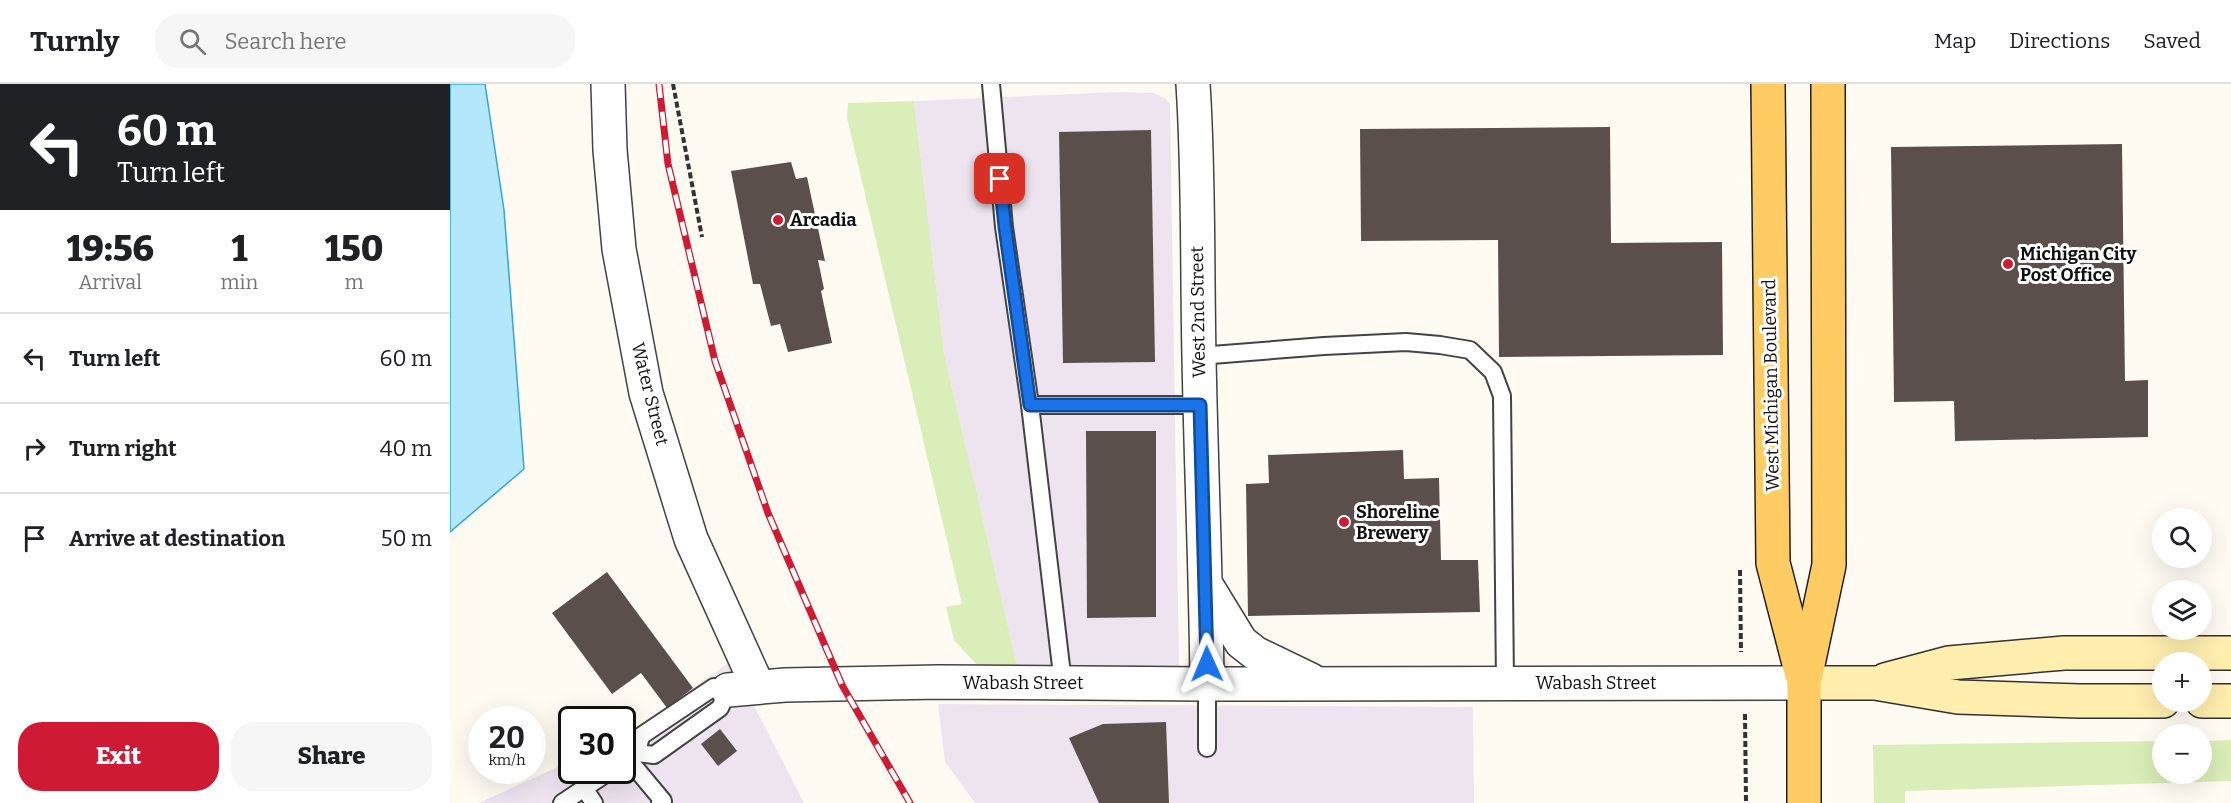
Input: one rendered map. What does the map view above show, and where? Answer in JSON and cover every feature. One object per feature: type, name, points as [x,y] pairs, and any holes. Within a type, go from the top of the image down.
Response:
[{"type":"main road","name":"West Michigan Boulevard","points":[[1768,84],[1773,563],[1804,683]]},
{"type":"main road","name":"West Michigan Boulevard","points":[[1804,803],[1804,683],[1829,565],[1828,84]]},
{"type":"street","name":"Water Street","points":[[608,84],[610,150],[619,249],[646,393],[691,539],[743,688]]},
{"type":"street","name":"West 2nd Street","points":[[1193,84],[1196,135],[1207,684]]},
{"type":"street","name":"Wabash Street","points":[[1206,584],[1241,642],[1255,652],[1318,683]]},
{"type":"street","name":"Wabash Street","points":[[1875,683],[1948,663],[2064,653],[2231,653]]},
{"type":"street","name":"Wabash Street","points":[[743,688],[939,682],[1875,683],[1958,697],[2080,702],[2152,701]]},
{"type":"street","points":[[2212,701],[2231,701]]},
{"type":"lane","points":[[991,84],[1005,227],[1030,405],[1063,683]]},
{"type":"lane","points":[[1199,356],[1406,342],[1470,350],[1493,372],[1502,396],[1505,683]]},
{"type":"lane","points":[[1030,405],[1200,405]]},
{"type":"lane","points":[[1207,684],[1207,748]]},
{"type":"lane","points":[[636,757],[654,755],[695,727],[743,688]]},
{"type":"lane","points":[[636,767],[663,801],[660,803]]},
{"type":"lane","points":[[561,803],[590,784]]},
{"type":"lane","points":[[584,788],[594,803]]},
{"type":"path","points":[[673,84],[702,237]]},
{"type":"path","points":[[1746,725],[1746,803]]},
{"type":"shaded area","points":[[1120,92],[1153,93],[1165,98],[1170,104],[1179,667],[1018,669],[944,353],[914,101]]},
{"type":"shaded area","points":[[731,661],[804,803],[479,803],[521,784],[546,784],[546,772],[558,767],[558,784],[636,784],[636,729]]},
{"type":"shaded area","points":[[938,704],[1473,707],[1474,803],[975,803],[945,762]]},
{"type":"green space","points":[[914,101],[944,353],[1018,669],[977,665],[954,640],[946,607],[962,604],[847,118],[848,103]]},
{"type":"green space","points":[[2231,740],[2231,781],[2212,782],[2212,741]]},
{"type":"green space","points":[[2152,741],[2152,783],[1905,791],[1905,803],[1874,803],[1873,745]]},
{"type":"water","points":[[450,84],[485,84],[504,210],[524,469],[450,532]]},
{"type":"building","points":[[1610,127],[1611,243],[1722,242],[1723,355],[1499,357],[1498,240],[1361,241],[1360,129]]},
{"type":"building","points":[[1151,130],[1155,362],[1063,363],[1059,132]]},
{"type":"building","name":"Michigan City Post Office","points":[[2122,144],[2125,381],[2148,380],[2148,437],[1955,441],[1954,401],[1894,402],[1891,147]]},
{"type":"building","name":"Arcadia","points":[[791,162],[796,179],[807,177],[825,261],[818,260],[824,289],[821,291],[832,343],[788,352],[780,324],[771,326],[760,284],[753,284],[731,171]]},
{"type":"building","points":[[1086,431],[1156,431],[1156,617],[1087,618]]},
{"type":"building","name":"Shoreline Brewery","points":[[1403,450],[1404,479],[1439,478],[1441,560],[1478,560],[1480,612],[1248,616],[1246,484],[1269,483],[1268,455]]},
{"type":"building","points":[[607,572],[693,688],[667,708],[641,673],[612,694],[552,613]]},
{"type":"building","points":[[1166,722],[1169,803],[1099,803],[1069,738],[1103,724]]},
{"type":"building","points":[[720,729],[737,751],[718,766],[701,744]]},
{"type":"railway","points":[[659,84],[668,164],[715,361],[768,513],[842,685],[910,803]]},
{"type":"place","name":"Arcadia","points":[[778,220]]},
{"type":"place","name":"Michigan City Post Office","points":[[2008,264]]},
{"type":"place","name":"Shoreline Brewery","points":[[1344,522]]},
{"type":"route","points":[[1000,179],[1030,405],[1200,405],[1207,664]]}]
